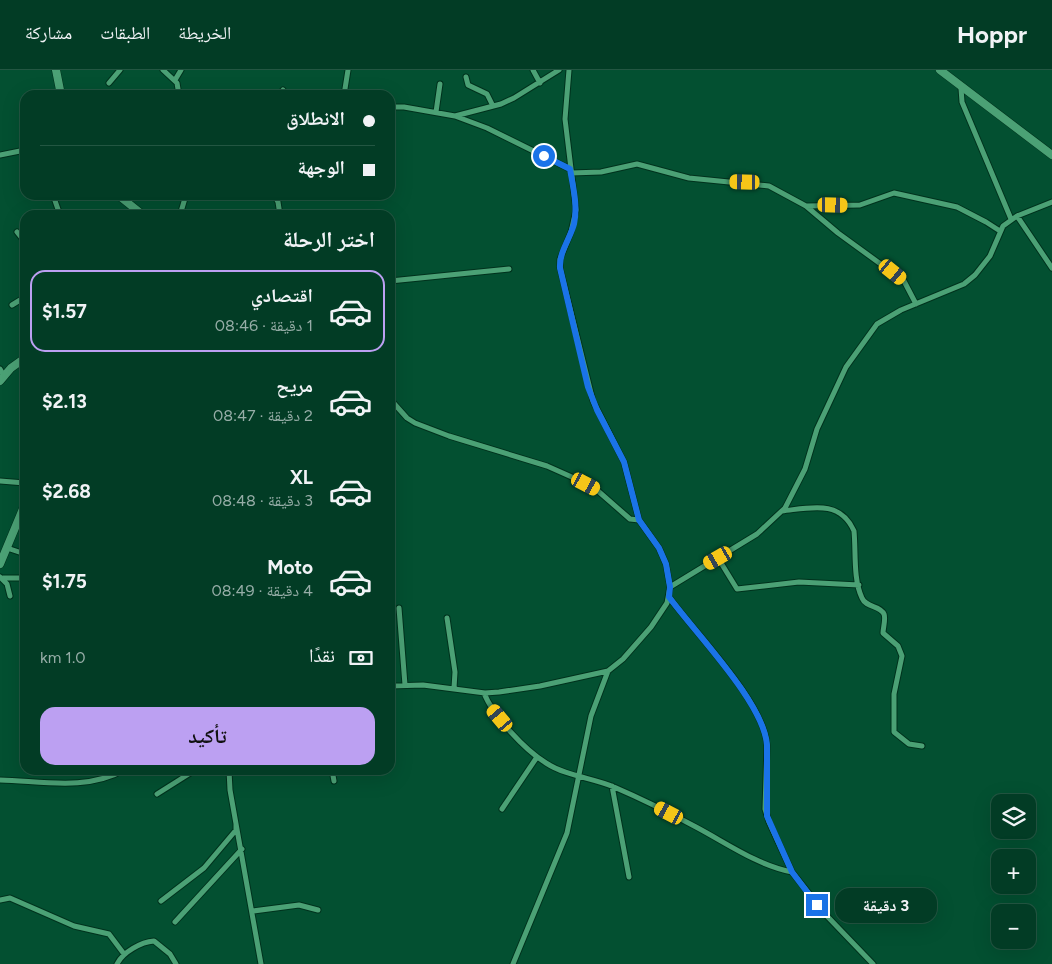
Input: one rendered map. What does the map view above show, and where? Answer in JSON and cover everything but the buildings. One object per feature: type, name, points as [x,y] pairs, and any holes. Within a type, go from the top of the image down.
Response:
[{"type":"street","points":[[56,70],[59,90]]},
{"type":"street","points":[[109,83],[120,70]]},
{"type":"street","points":[[162,70],[175,80],[179,90]]},
{"type":"street","points":[[175,80],[181,70]]},
{"type":"street","points":[[345,90],[348,70]]},
{"type":"street","points":[[533,70],[540,83]]},
{"type":"street","points":[[455,116],[493,106],[514,98],[559,70]]},
{"type":"street","points":[[395,686],[422,684],[484,693],[531,687],[608,671],[623,659],[651,627],[660,616],[669,597],[670,587],[666,564],[659,548],[639,520],[624,462],[597,410],[588,387],[560,268],[560,259],[574,221],[576,210],[565,119],[569,70]]},
{"type":"street","points":[[940,70],[961,88],[1052,155]]},
{"type":"street","points":[[466,77],[468,85],[487,94],[493,106]]},
{"type":"street","points":[[436,112],[440,84]]},
{"type":"street","points":[[961,88],[962,102],[1011,219]]},
{"type":"street","points":[[395,108],[455,116],[487,128],[571,171],[601,172],[637,164],[689,178],[769,186],[806,206],[838,233],[904,281],[916,304]]},
{"type":"street","points":[[0,155],[20,151]]},
{"type":"street","points":[[806,206],[860,205],[894,193],[957,207],[1000,231]]},
{"type":"street","points":[[126,200],[137,210]]},
{"type":"street","points":[[670,587],[757,534],[782,511],[805,469],[817,429],[853,356],[877,324],[901,310],[964,284],[975,275],[994,250],[1000,231],[1011,219],[1052,202]]},
{"type":"street","points":[[1017,216],[1052,268]]},
{"type":"street","points":[[17,232],[20,236]]},
{"type":"street","points":[[395,280],[509,269]]},
{"type":"street","points":[[12,305],[20,301]]},
{"type":"street","points":[[1,375],[20,361]]},
{"type":"street","points":[[395,406],[400,412],[415,423],[449,436],[538,463],[574,478],[598,490],[630,519],[639,520]]},
{"type":"street","points":[[0,481],[20,483]]},
{"type":"street","points":[[782,511],[825,507],[848,521],[854,531],[859,585],[864,602],[878,608],[884,614],[883,633],[898,646],[902,656],[894,694],[894,732],[909,744],[922,746]]},
{"type":"street","points":[[0,564],[20,516]]},
{"type":"street","points":[[7,548],[20,552]]},
{"type":"street","points":[[718,558],[736,589],[798,582],[859,585]]},
{"type":"street","points":[[1,577],[20,578]]},
{"type":"street","points":[[1,577],[7,584],[10,596]]},
{"type":"street","points":[[669,597],[727,671],[760,719],[766,735],[767,745],[765,809],[792,872],[826,915],[873,964]]},
{"type":"street","points":[[399,608],[405,685]]},
{"type":"street","points":[[447,618],[455,672],[454,688]]},
{"type":"street","points":[[514,964],[567,833],[591,716],[608,671]]},
{"type":"street","points":[[484,693],[500,718],[537,756],[558,769],[612,786],[698,828],[744,855],[792,872]]},
{"type":"street","points":[[502,809],[537,756]]},
{"type":"street","points":[[0,780],[69,783],[101,780],[112,775]]},
{"type":"street","points":[[157,794],[187,775]]},
{"type":"street","points":[[229,775],[230,790],[261,964]]},
{"type":"street","points":[[333,775],[334,781]]},
{"type":"street","points":[[612,786],[630,876]]},
{"type":"street","points":[[161,901],[204,868],[236,830],[237,821]]},
{"type":"street","points":[[175,922],[242,849]]},
{"type":"street","points":[[0,900],[10,898],[74,926],[105,932],[112,936],[124,954]]},
{"type":"street","points":[[252,912],[299,906],[318,910]]},
{"type":"street","points":[[117,964],[124,954],[144,944],[154,942],[170,954],[176,964]]},
{"type":"route","points":[[544,156],[570,169],[576,210],[572,232],[560,259],[560,268],[593,401],[624,462],[631,482],[639,520],[652,536],[666,564],[669,573],[669,597],[744,693],[764,726],[768,768],[765,809],[767,816],[792,872],[817,905]]}]
